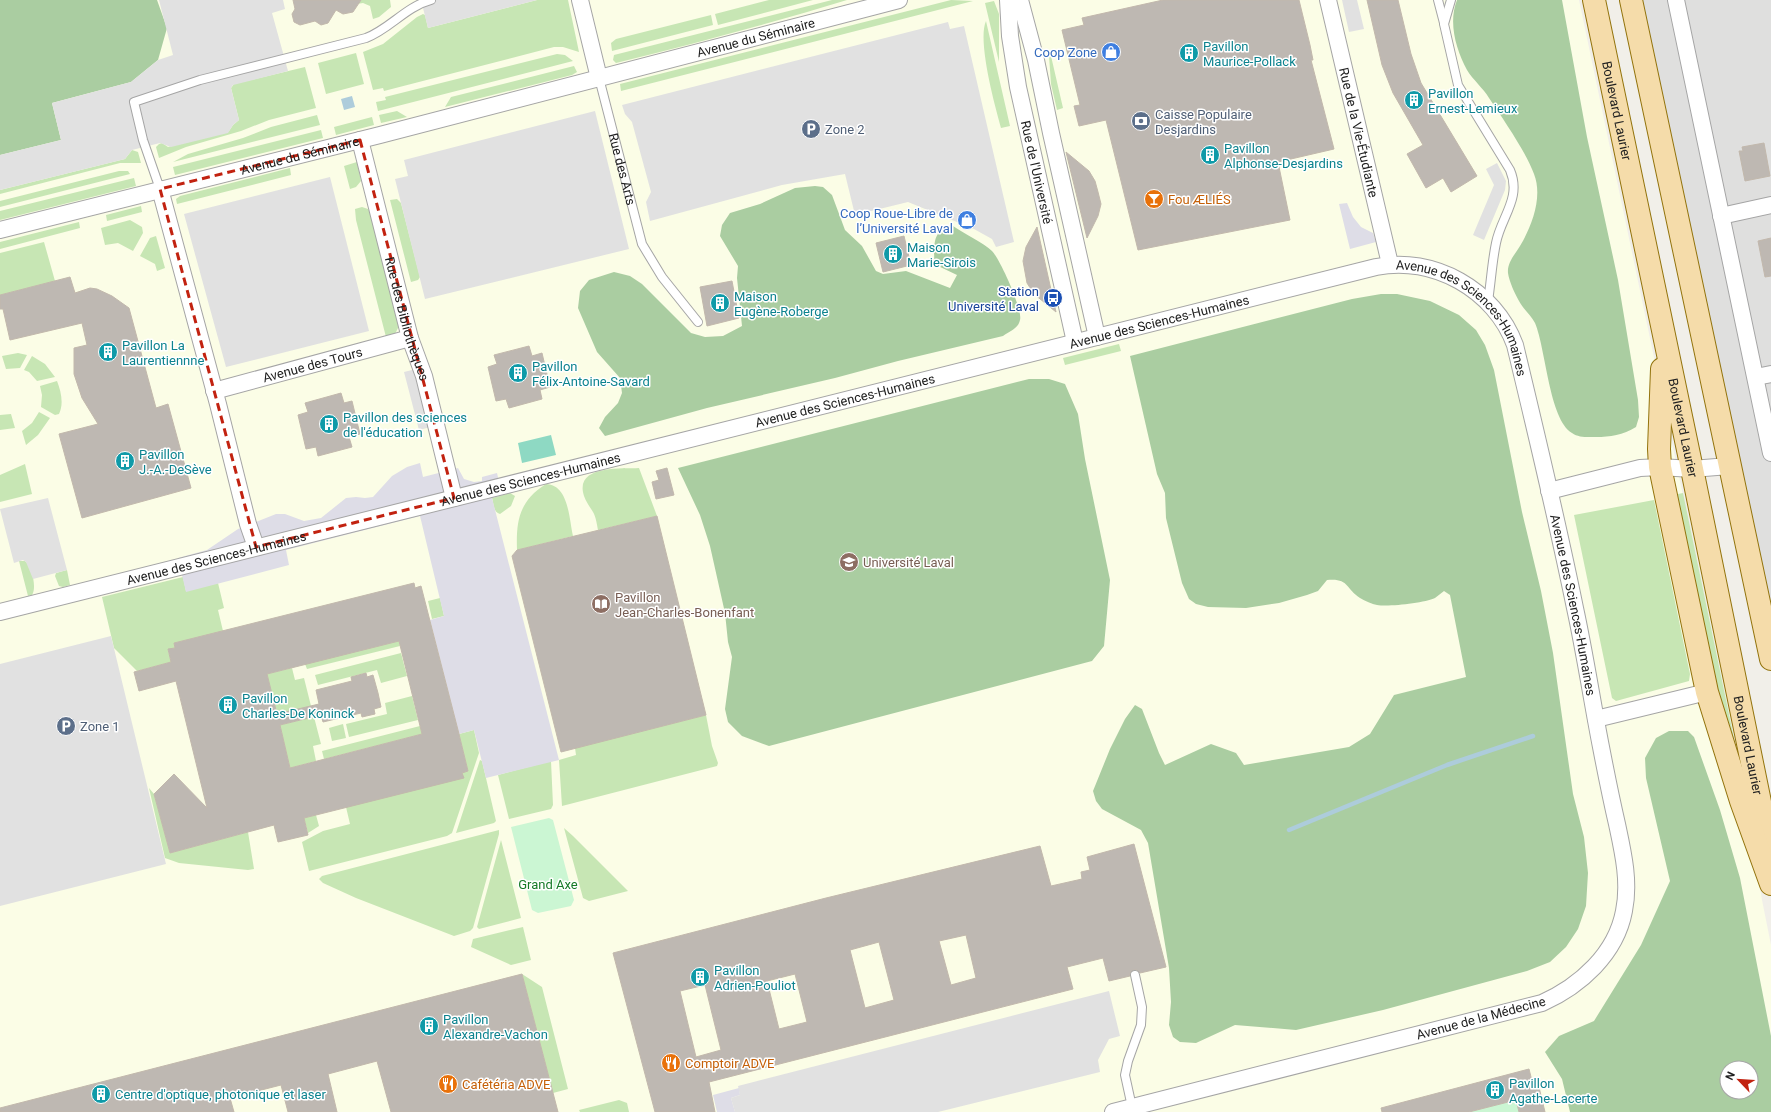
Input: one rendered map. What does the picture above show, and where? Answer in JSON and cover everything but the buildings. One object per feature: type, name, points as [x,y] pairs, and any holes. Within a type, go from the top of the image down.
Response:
[{"type":"main road","name":"Boulevard Laurier","points":[[1594,0],[1771,856]]},
{"type":"main road","points":[[1631,0],[1771,659]]},
{"type":"main road","points":[[1662,326],[1661,408],[1658,449],[1660,467],[1707,692],[1741,801],[1771,884]]},
{"type":"street","name":"Rue des Arts","points":[[580,0],[606,76]]},
{"type":"street","name":"Avenue du Séminaire","points":[[0,230],[360,140],[899,0]]},
{"type":"street","name":"Rue de l'Université","points":[[1008,0],[1010,36],[1018,87],[1075,342]]},
{"type":"street","name":"Rue de l'Université","points":[[1020,0],[1036,60],[1097,337]]},
{"type":"street","name":"Rue de la Vie-Étudiante","points":[[1328,0],[1390,264]]},
{"type":"street","points":[[1676,0],[1721,216],[1764,375],[1771,453]]},
{"type":"street","name":"Rue des Bibliothèques","points":[[360,140],[410,338],[424,376],[454,498]]},
{"type":"street","points":[[160,190],[216,397],[248,524],[256,547]]},
{"type":"street","points":[[1721,216],[1771,205]]},
{"type":"street","name":"Avenue des Sciences-Humaines","points":[[0,612],[1390,264],[1412,265],[1431,269],[1467,285],[1488,302],[1510,331],[1515,345],[1575,606],[1596,719]]},
{"type":"street","name":"Avenue des Tours","points":[[216,397],[410,338]]},
{"type":"street","points":[[1549,491],[1632,470],[1660,467],[1692,469],[1729,466]]},
{"type":"street","points":[[1596,719],[1707,692]]},
{"type":"street","name":"Avenue de la Médecine","points":[[1113,1112],[1542,1002],[1569,989],[1584,978],[1604,955],[1613,941],[1624,912],[1626,896],[1625,863],[1596,719]]},
{"type":"lane","points":[[160,190],[134,102],[200,80],[366,38],[384,30],[414,6],[431,0]]},
{"type":"lane","points":[[1438,0],[1458,84],[1507,164],[1514,180],[1512,200],[1496,242],[1488,302]]},
{"type":"lane","points":[[1444,24],[1451,0]]},
{"type":"lane","name":"Rue des Arts","points":[[606,76],[642,244],[662,277],[698,322]]},
{"type":"lane","points":[[1132,1107],[1125,1075],[1128,1061],[1141,1025],[1142,1007],[1135,975]]},
{"type":"highlighted area","points":[[360,140],[454,498],[256,547],[160,189]]},
{"type":"shaded area","name":"Université Laval","points":[[0,0],[1579,0],[1741,772],[1771,945],[1771,1112],[0,1112]]},
{"type":"shaded area","points":[[159,0],[283,0],[285,9],[272,13],[288,71],[233,85],[231,88],[239,120],[233,125],[228,133],[171,147],[160,143],[132,150],[125,159],[0,190],[0,155],[61,140],[52,103],[131,82],[158,60],[173,55]]},
{"type":"shaded area","points":[[421,0],[537,0],[428,28]]},
{"type":"shaded area","points":[[1342,0],[1357,0],[1364,29],[1349,32]]},
{"type":"shaded area","points":[[1630,0],[1771,0],[1771,649]]},
{"type":"shaded area","name":"Zone 2","points":[[948,22],[950,29],[964,26],[1014,242],[996,247],[992,239],[974,229],[908,202],[855,215],[845,174],[782,185],[650,221],[646,202],[651,192],[632,122],[625,114],[622,105]]},
{"type":"shaded area","points":[[595,111],[629,249],[425,299],[395,179],[408,176],[404,160]]},
{"type":"shaded area","points":[[1497,163],[1506,181],[1505,190],[1484,240],[1473,235],[1494,185],[1486,169]]},
{"type":"shaded area","points":[[330,177],[369,331],[226,367],[184,214]]},
{"type":"shaded area","points":[[1347,203],[1353,217],[1361,227],[1373,233],[1376,242],[1350,249],[1339,204]]},
{"type":"shaded area","points":[[416,369],[431,427],[419,430],[404,372]]},
{"type":"shaded area","points":[[420,463],[423,477],[458,468],[464,479],[474,482],[482,481],[482,477],[497,473],[502,495],[492,498],[559,760],[486,778],[474,730],[459,734],[430,620],[444,616],[420,516],[286,550],[289,565],[186,592],[178,558],[207,550],[238,529],[276,514],[285,514],[304,521],[321,518],[346,498],[373,497],[392,476],[407,467]]},
{"type":"shaded area","points":[[48,498],[67,570],[33,579],[26,562],[23,560],[14,563],[0,509]]},
{"type":"shaded area","name":"Zone 1","points":[[111,636],[166,864],[0,906],[0,664]]},
{"type":"shaded area","points":[[1109,991],[1120,1036],[1109,1039],[1098,1060],[1100,1072],[938,1112],[735,1112],[731,1098],[740,1095],[738,1086]]},
{"type":"shaded area","points":[[739,1088],[740,1095],[731,1098],[735,1112],[717,1112],[713,1095]]},
{"type":"green space","points":[[0,0],[157,0],[167,28],[158,60],[131,82],[52,103],[61,140],[0,155]]},
{"type":"green space","points":[[356,0],[390,0],[391,7],[379,17],[373,19],[370,6],[363,3],[357,4]]},
{"type":"green space","points":[[537,0],[568,0],[579,52],[563,47],[554,47],[384,91],[383,88],[373,90],[363,52],[383,44],[417,17],[423,14],[425,15],[428,28]]},
{"type":"green space","points":[[769,0],[813,0],[718,25],[715,14]]},
{"type":"green space","points":[[832,0],[847,0],[677,48],[616,63],[613,60],[614,55]]},
{"type":"green space","points":[[951,0],[973,1],[621,91],[620,84]]},
{"type":"green space","points":[[1457,0],[1562,0],[1587,137],[1618,280],[1638,400],[1639,417],[1636,427],[1626,432],[1606,437],[1578,436],[1572,433],[1564,425],[1558,414],[1535,323],[1517,298],[1508,273],[1510,262],[1529,230],[1535,211],[1537,192],[1534,174],[1526,156],[1514,136],[1487,94],[1469,74],[1463,62],[1454,36],[1453,27],[1454,9]]},
{"type":"green space","points":[[994,1],[999,14],[999,62],[985,3]]},
{"type":"green space","points":[[711,15],[713,25],[612,51],[611,43],[616,39]]},
{"type":"green space","points":[[986,21],[1010,126],[1001,128],[991,90],[985,58],[984,30]]},
{"type":"green space","points":[[356,53],[364,84],[326,94],[318,63]]},
{"type":"green space","points":[[557,54],[565,55],[573,61],[378,111],[376,102],[386,100],[385,97]]},
{"type":"green space","points":[[1049,56],[1051,56],[1063,108],[1057,110],[1051,84]]},
{"type":"green space","points":[[574,66],[577,72],[572,75],[445,107],[451,97]]},
{"type":"green space","points":[[305,67],[316,108],[269,120],[241,131],[186,147],[159,158],[156,147],[159,144],[162,143],[168,147],[229,131],[239,120],[231,88],[234,84]]},
{"type":"green space","points":[[397,111],[407,117],[381,123],[379,115]]},
{"type":"green space","points":[[317,115],[320,125],[173,162],[188,154],[243,138],[271,127]]},
{"type":"green space","points":[[372,117],[374,125],[336,135],[334,127]]},
{"type":"green space","points":[[321,130],[323,138],[175,175],[173,167]]},
{"type":"green space","points":[[132,150],[138,152],[141,163],[120,163],[0,194],[0,190],[125,159]]},
{"type":"green space","points":[[357,162],[361,181],[356,187],[350,189],[344,166]]},
{"type":"green space","points":[[290,168],[291,175],[177,204],[176,199],[180,196]]},
{"type":"green space","points":[[119,171],[128,171],[130,174],[0,207],[0,201]]},
{"type":"green space","points":[[134,178],[136,186],[0,220],[0,211]]},
{"type":"green space","points":[[815,186],[823,187],[832,195],[845,230],[862,246],[876,271],[883,274],[906,271],[950,288],[957,275],[934,264],[934,246],[936,237],[939,233],[948,225],[953,226],[984,245],[996,256],[1015,296],[1020,314],[1020,320],[1017,326],[1003,336],[707,408],[605,436],[599,428],[605,417],[618,403],[622,393],[620,378],[597,352],[578,308],[580,291],[589,280],[614,272],[630,276],[642,284],[691,333],[705,337],[723,336],[742,326],[737,278],[738,266],[720,236],[722,225],[730,213],[760,204],[795,188]]},
{"type":"green space","points":[[397,199],[401,203],[420,277],[418,280],[411,282],[390,200]]},
{"type":"green space","points":[[141,206],[142,212],[107,221],[106,215]]},
{"type":"green space","points":[[362,207],[368,209],[371,214],[399,326],[395,334],[386,337],[356,220],[355,209]]},
{"type":"green space","points":[[130,220],[142,227],[143,233],[133,251],[118,243],[105,245],[101,228]]},
{"type":"green space","points":[[79,222],[80,228],[0,249],[0,242]]},
{"type":"green space","points":[[156,236],[165,268],[157,271],[155,264],[140,256],[150,238]]},
{"type":"green space","points":[[44,242],[55,281],[0,295],[0,253]]},
{"type":"green space","points":[[1381,294],[1397,294],[1430,301],[1459,315],[1476,330],[1485,345],[1494,370],[1522,512],[1541,591],[1553,653],[1573,794],[1584,837],[1588,873],[1586,906],[1578,929],[1566,947],[1550,962],[1527,971],[1383,1010],[1296,1030],[1235,1025],[1196,1043],[1180,1042],[1173,1037],[1169,1025],[1171,1002],[1169,968],[1148,843],[1141,830],[1102,809],[1096,801],[1093,791],[1110,749],[1125,719],[1135,705],[1142,709],[1165,765],[1211,744],[1236,753],[1244,765],[1349,747],[1370,734],[1394,695],[1466,677],[1450,595],[1444,591],[1430,600],[1398,605],[1377,605],[1360,598],[1343,582],[1327,580],[1318,591],[1307,595],[1279,603],[1246,608],[1208,607],[1196,604],[1189,599],[1182,583],[1166,518],[1165,493],[1157,474],[1130,356],[1352,299]]},
{"type":"green space","points":[[1119,344],[1121,351],[1065,365],[1063,358]]},
{"type":"green space","points":[[18,353],[27,355],[20,368],[6,369],[2,356]]},
{"type":"green space","points":[[32,356],[45,364],[55,377],[37,381],[29,372],[24,370]]},
{"type":"green space","points":[[1029,379],[1049,379],[1065,384],[1078,414],[1085,459],[1110,580],[1104,646],[1092,661],[769,746],[742,736],[728,722],[725,709],[732,657],[728,642],[725,613],[710,546],[700,515],[678,468]]},
{"type":"green space","points":[[57,381],[62,402],[59,414],[55,415],[41,407],[42,395],[40,386]]},
{"type":"green space","points":[[39,412],[50,418],[38,435],[26,445],[22,431],[32,423]]},
{"type":"green space","points":[[11,414],[15,428],[0,430],[0,415]]},
{"type":"green space","points":[[551,435],[556,455],[522,463],[518,443]]},
{"type":"green space","points":[[25,464],[32,494],[0,502],[0,475]]},
{"type":"green space","points":[[639,468],[657,516],[598,530],[594,514],[584,496],[583,486],[586,479],[592,474],[601,471],[611,469]]},
{"type":"green space","points":[[546,484],[554,486],[564,496],[569,512],[573,536],[517,550],[517,530],[521,512],[530,497]]},
{"type":"green space","points":[[510,493],[515,496],[511,506],[500,514],[496,512],[492,498]]},
{"type":"green space","points":[[1683,493],[1741,772],[1720,705],[1673,495]]},
{"type":"green space","points":[[1654,500],[1690,674],[1689,681],[1616,701],[1612,698],[1574,515]]},
{"type":"green space","points":[[19,561],[25,561],[32,572],[34,587],[32,595],[28,596]]},
{"type":"green space","points":[[67,570],[70,585],[63,587],[59,586],[55,576],[56,573]]},
{"type":"green space","points":[[183,577],[186,591],[218,583],[224,608],[218,610],[223,631],[174,643],[175,648],[168,650],[171,662],[137,671],[114,648],[102,597]]},
{"type":"green space","points":[[440,598],[444,616],[432,619],[428,601]]},
{"type":"green space","points":[[399,641],[400,646],[307,669],[305,664]]},
{"type":"green space","points":[[401,653],[407,676],[381,683],[377,670],[318,685],[315,675]]},
{"type":"green space","points":[[292,668],[295,680],[304,678],[311,706],[277,714],[267,674]]},
{"type":"green space","points":[[412,696],[418,720],[349,737],[346,724],[387,714],[385,703]]},
{"type":"green space","points":[[706,715],[712,746],[718,763],[717,766],[562,806],[559,760],[576,755],[575,748]]},
{"type":"green space","points":[[314,717],[321,744],[313,746],[316,761],[290,768],[280,725]]},
{"type":"green space","points":[[343,724],[346,738],[332,741],[329,728]]},
{"type":"green space","points":[[420,726],[422,734],[324,759],[322,751]]},
{"type":"green space","points":[[474,730],[479,753],[452,833],[447,836],[309,871],[302,842],[323,831],[350,824],[346,807],[468,771],[459,734]]},
{"type":"green space","points":[[1669,731],[1688,731],[1694,737],[1720,810],[1740,878],[1771,1036],[1771,1112],[1570,1112],[1562,1079],[1545,1052],[1559,1036],[1594,1021],[1641,945],[1670,881],[1646,778],[1645,758],[1656,738]]},
{"type":"green space","points":[[480,760],[482,761],[496,821],[494,823],[456,833]]},
{"type":"green space","points":[[551,761],[553,805],[551,809],[509,819],[498,775]]},
{"type":"green space","points":[[149,788],[154,794],[170,853],[248,832],[254,869],[248,870],[179,863],[165,858]]},
{"type":"green space","points":[[316,815],[319,826],[308,833],[304,818]]},
{"type":"green space","name":"Grand Axe","points":[[549,818],[553,820],[574,900],[571,906],[538,913],[532,910],[511,827]]},
{"type":"green space","points":[[564,828],[628,891],[589,901],[583,898]]},
{"type":"green space","points":[[499,830],[473,928],[470,931],[454,936],[356,898],[323,883],[319,879],[322,876]]},
{"type":"green space","points":[[501,840],[521,918],[479,929],[477,927]]},
{"type":"green space","points":[[523,927],[531,960],[511,965],[471,947],[473,939]]},
{"type":"green space","points":[[522,974],[542,987],[568,1089],[553,1093]]},
{"type":"green space","points":[[619,1100],[627,1103],[629,1112],[580,1112],[579,1110]]},
{"type":"green space","points":[[1516,1100],[1519,1112],[1469,1112]]},
{"type":"water","points":[[352,96],[355,107],[344,110],[341,99]]},
{"type":"waterway","points":[[1289,830],[1447,765],[1533,736]]},
{"type":"place","name":"Coop Zone","points":[[1111,52]]},
{"type":"place","name":"Pavillon Maurice-Pollack","points":[[1189,53]]},
{"type":"place","name":"Pavillon Ernest-Lemieux","points":[[1414,100]]},
{"type":"place","name":"Caisse Populaire Desjardins","points":[[1141,121]]},
{"type":"place","name":"Zone 2","points":[[811,129]]},
{"type":"place","name":"Pavillon Alphonse-Desjardins","points":[[1210,155]]},
{"type":"place","name":"Fou ÆLIÉS","points":[[1154,199]]},
{"type":"place","name":"Coop Roue-Libre de l’Université Laval","points":[[967,220]]},
{"type":"place","name":"Maison Marie-Sirois","points":[[893,254]]},
{"type":"place","name":"Station Université Laval","points":[[1053,298]]},
{"type":"place","name":"Maison Eugène-Roberge","points":[[720,303]]},
{"type":"place","name":"Pavillon La Laurentiennne","points":[[108,352]]},
{"type":"place","name":"Pavillon Félix-Antoine-Savard","points":[[518,373]]},
{"type":"place","name":"Pavillon des sciences de l'éducation","points":[[329,424]]},
{"type":"place","name":"Pavillon J.-A.-DeSève","points":[[125,461]]},
{"type":"place","name":"Université Laval","points":[[849,562]]},
{"type":"place","name":"Pavillon Jean-Charles-Bonenfant","points":[[601,604]]},
{"type":"place","name":"Pavillon Charles-De Koninck","points":[[228,705]]},
{"type":"place","name":"Zone 1","points":[[66,726]]},
{"type":"place","name":"Pavillon Adrien-Pouliot","points":[[700,977]]},
{"type":"place","name":"Pavillon Alexandre-Vachon","points":[[429,1026]]},
{"type":"place","name":"Comptoir ADVE","points":[[671,1063]]},
{"type":"place","name":"Cafétéria ADVE","points":[[448,1084]]},
{"type":"place","name":"Pavillon Agathe-Lacerte","points":[[1495,1090]]},
{"type":"place","name":"Centre d'optique, photonique et laser","points":[[101,1094]]}]
